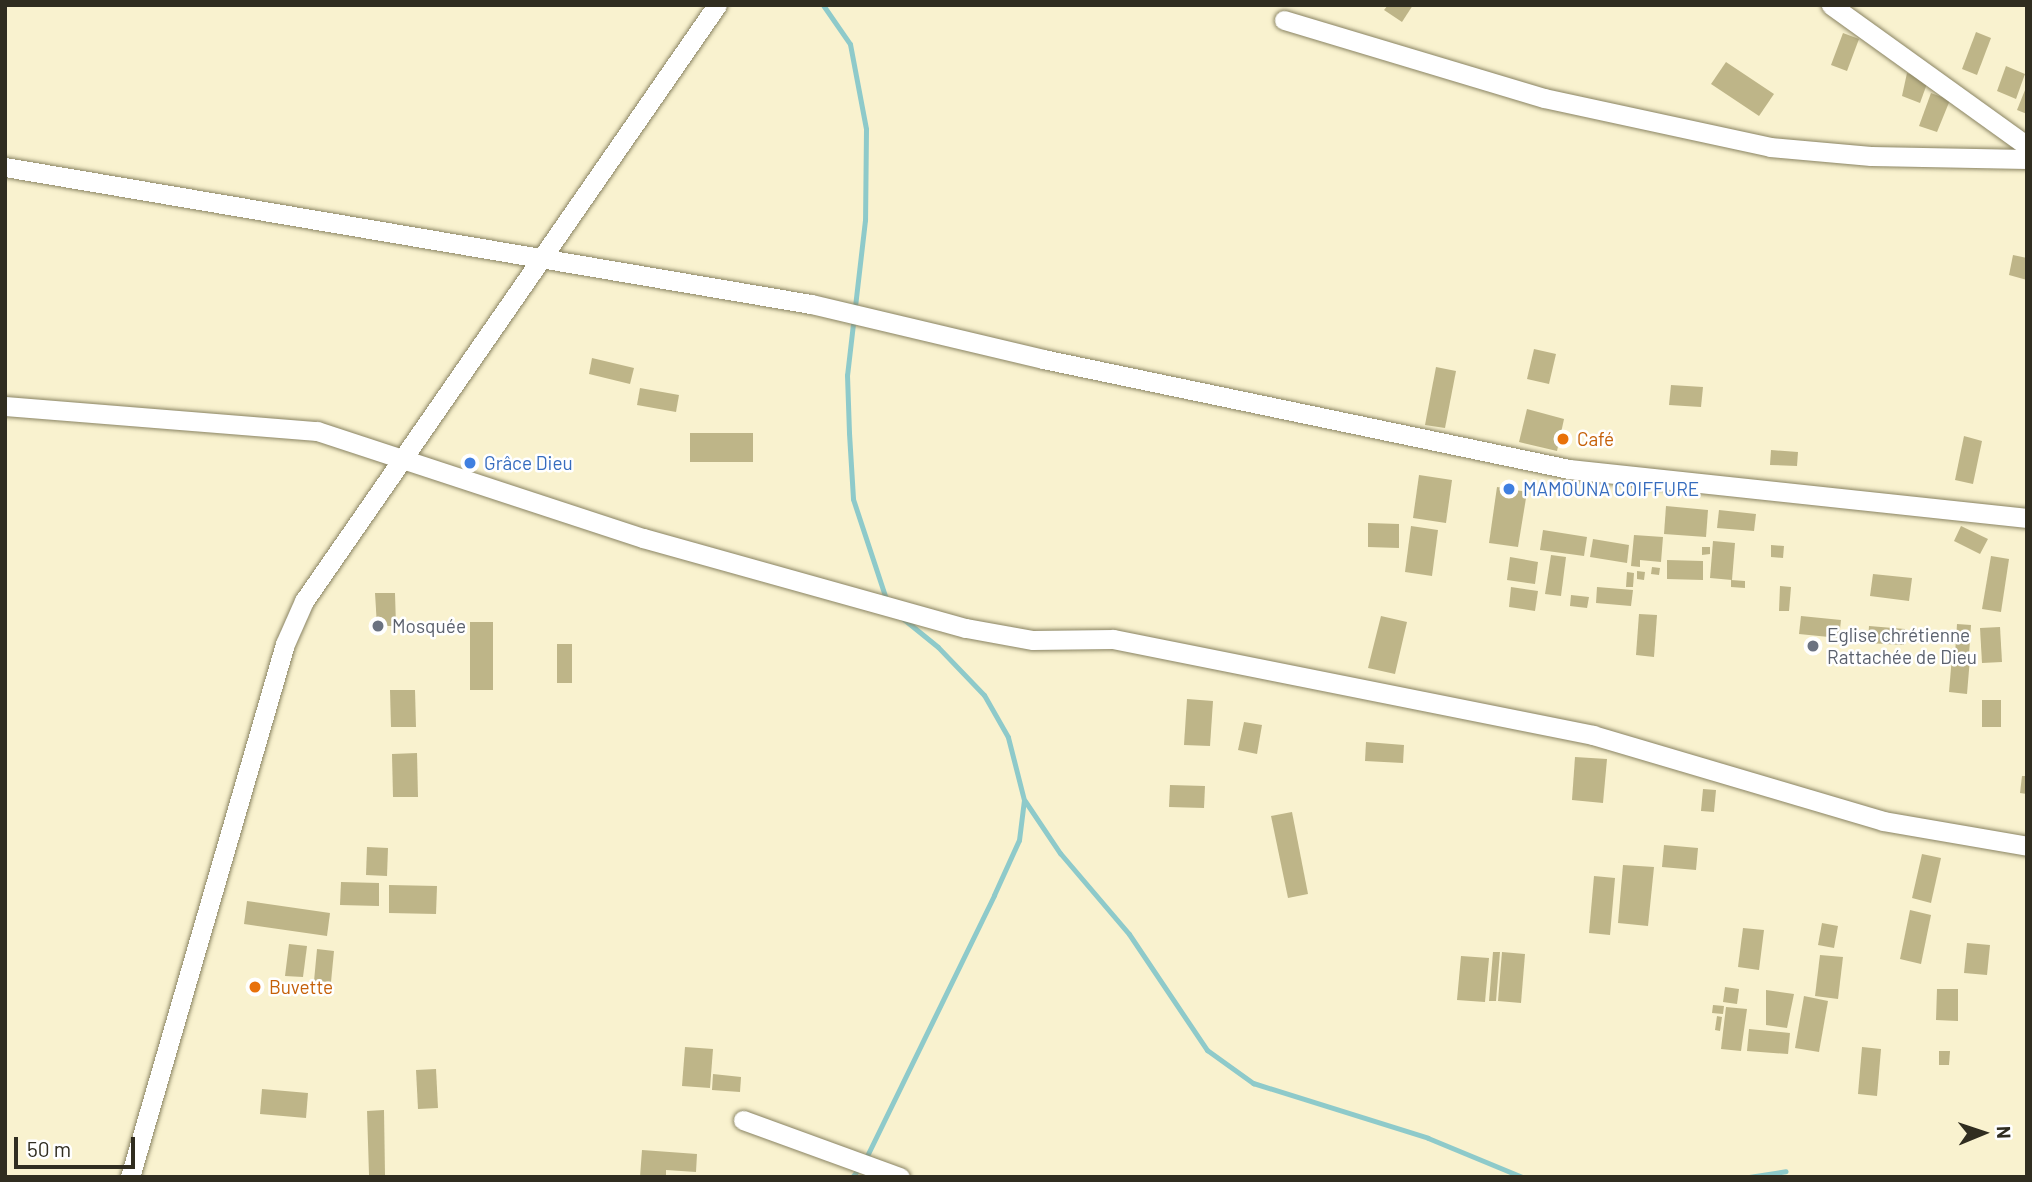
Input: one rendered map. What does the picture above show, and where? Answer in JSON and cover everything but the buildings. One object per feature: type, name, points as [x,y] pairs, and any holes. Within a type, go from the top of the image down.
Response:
[{"type":"street","points":[[130,1177],[285,644],[304,601],[543,261],[717,5]]},
{"type":"street","points":[[1831,5],[2027,146]]},
{"type":"street","points":[[1284,20],[1544,98],[1770,147],[1871,156],[2027,159]]},
{"type":"street","points":[[5,167],[543,261],[811,304],[1043,359],[1569,469],[1640,480],[2027,518]]},
{"type":"street","points":[[5,406],[317,431],[643,538],[966,628],[1033,640],[1113,639],[1593,734],[1883,821],[2025,845]]},
{"type":"street","points":[[743,1120],[900,1177]]},
{"type":"waterway","points":[[823,5],[850,44],[866,129],[865,220],[847,375],[849,433],[853,499],[886,599]]},
{"type":"waterway","points":[[852,1177],[863,1164],[994,895],[1019,840],[1024,800],[1008,737],[984,695],[938,647],[901,617]]},
{"type":"waterway","points":[[1025,801],[1060,853],[1129,934],[1207,1050],[1253,1083],[1428,1138],[1522,1177]]},
{"type":"waterway","points":[[1749,1177],[1786,1171]]},
{"type":"place","name":"Café","points":[[1563,439]]},
{"type":"place","name":"Grâce Dieu","points":[[470,463]]},
{"type":"place","name":"MAMOUNA COIFFURE","points":[[1509,489]]},
{"type":"place","name":"Mosquée","points":[[378,626]]},
{"type":"place","name":"Eglise chrétienne Rattachée de Dieu","points":[[1813,646]]},
{"type":"place","name":"Buvette","points":[[255,987]]}]
